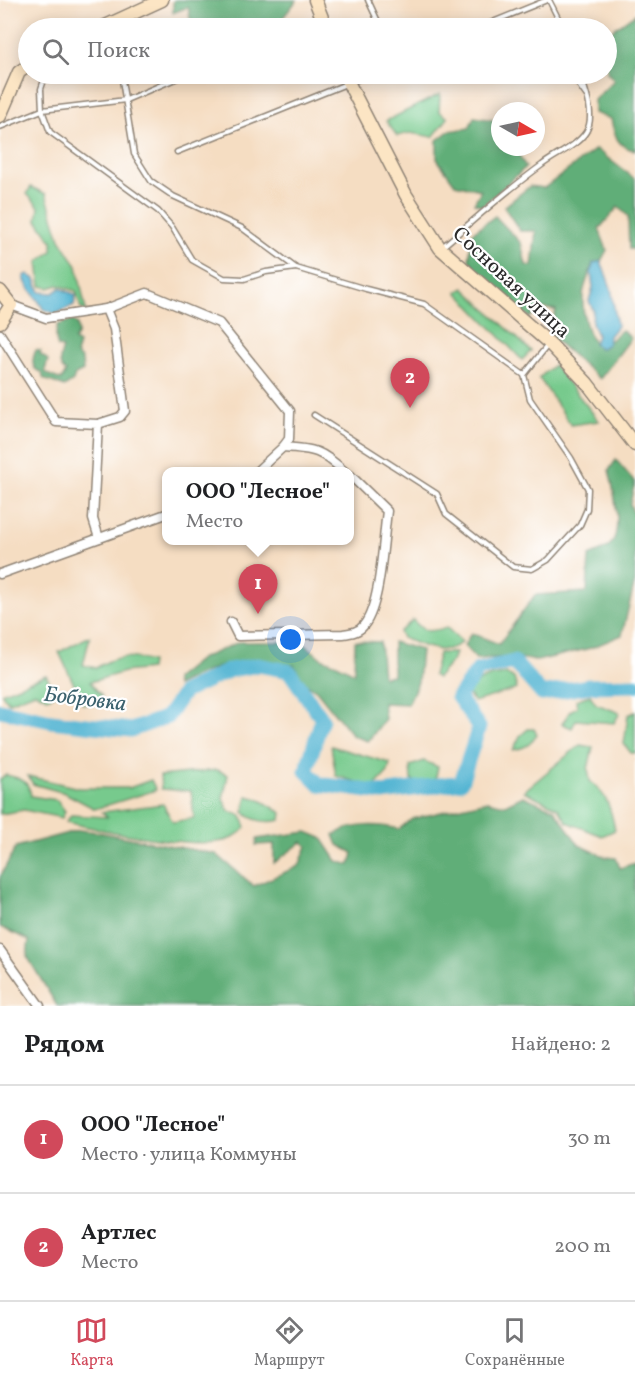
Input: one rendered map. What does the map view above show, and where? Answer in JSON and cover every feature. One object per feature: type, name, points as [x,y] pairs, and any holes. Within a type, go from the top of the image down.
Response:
[{"type":"street","points":[[125,18],[162,0]]},
{"type":"street","points":[[315,0],[322,18]]},
{"type":"street","points":[[0,116],[18,74]]},
{"type":"street","name":"Сосновая улица","points":[[349,84],[406,195],[440,248],[549,343],[587,383],[635,445]]},
{"type":"street","points":[[0,291],[11,305],[46,318],[106,309],[147,293],[219,323],[290,411],[289,439],[260,467]]},
{"type":"street","points":[[11,305],[0,327],[56,422],[98,424],[120,417],[125,411],[114,329],[106,309]]},
{"type":"street","points":[[98,424],[93,519],[99,538]]},
{"type":"street","points":[[283,447],[324,453],[340,467]]},
{"type":"street","points":[[231,622],[238,636],[343,634],[353,633],[362,628],[372,612],[376,595],[387,511],[354,479]]},
{"type":"street","points":[[0,574],[162,515]]},
{"type":"street","points":[[0,950],[40,1006]]},
{"type":"lane","points":[[368,0],[376,18]]},
{"type":"lane","points":[[503,18],[548,0],[558,18]]},
{"type":"lane","points":[[315,18],[321,15]]},
{"type":"lane","points":[[43,84],[42,110],[50,132],[158,211],[172,227],[192,260],[224,278],[244,279],[266,272],[296,268]]},
{"type":"lane","points":[[123,84],[134,154],[151,181],[173,196],[242,228],[296,268],[424,304],[524,375],[530,399],[571,458],[588,489],[587,509],[580,525],[548,560],[532,569],[513,567],[446,514],[437,494],[314,414]]},
{"type":"lane","points":[[0,127],[42,110],[126,100],[164,84]]},
{"type":"lane","points":[[177,152],[334,84]]},
{"type":"lane","points":[[577,84],[587,96]]},
{"type":"lane","points":[[440,248],[540,166],[579,140],[587,131],[590,120],[583,84]]},
{"type":"lane","points":[[524,375],[549,343]]},
{"type":"green space","points":[[297,0],[283,18],[190,18],[188,7],[173,13],[173,1]]},
{"type":"green space","points":[[635,14],[635,150],[620,143],[615,135],[611,119],[594,113],[594,100],[610,84],[617,84],[617,27]]},
{"type":"green space","points":[[440,94],[439,111],[448,118],[433,137],[410,133],[397,136],[386,121]]},
{"type":"green space","points":[[474,117],[491,120],[491,156],[519,156],[526,167],[482,206],[474,203],[481,190],[455,184],[437,159],[437,140],[449,131],[469,128]]},
{"type":"green space","points":[[596,149],[635,179],[635,249],[629,249],[628,216],[618,207],[599,229],[607,250],[601,261],[593,263],[584,291],[583,309],[586,324],[591,338],[600,349],[622,330],[631,338],[600,379],[549,335],[556,310],[540,308],[530,318],[479,275],[469,260],[472,233],[495,216],[521,243],[526,265],[532,266],[536,231],[520,231],[504,207],[530,186],[544,188]]},
{"type":"green space","points":[[31,187],[46,194],[60,239],[77,266],[86,311],[81,309],[76,291],[58,285],[49,288],[41,286],[38,262],[52,251],[52,241],[37,220],[39,207],[27,194]]},
{"type":"green space","points":[[464,288],[531,351],[522,360],[457,292]]},
{"type":"green space","points":[[72,320],[77,324],[78,333],[74,341],[79,344],[76,354],[82,360],[83,371],[75,375],[73,381],[64,387],[43,378],[42,372],[35,369],[33,360],[36,350],[41,351],[40,354],[48,360],[45,370],[47,374],[61,380],[66,372],[60,364],[63,348],[58,347],[56,331],[58,325]]},
{"type":"green space","points":[[554,365],[599,421],[571,425],[539,378]]},
{"type":"green space","points":[[616,460],[635,482],[630,504],[635,517],[635,581],[622,635],[591,648],[537,661],[513,657],[476,659],[464,646],[471,633],[499,644],[535,595],[587,592],[589,556],[608,547],[616,530],[616,509],[609,470]]},
{"type":"green space","points":[[413,620],[425,630],[447,628],[462,642],[455,647],[440,650],[402,638],[399,632]]},
{"type":"green space","points":[[90,636],[83,665],[96,668],[116,659],[129,657],[151,662],[150,669],[124,672],[90,682],[102,696],[98,703],[83,704],[59,652]]},
{"type":"green space","points":[[355,641],[380,642],[383,677],[393,675],[393,642],[421,650],[418,682],[408,704],[383,703],[385,719],[368,741],[353,736],[316,690],[303,682],[294,665],[260,662],[233,664],[207,671],[176,686],[175,679],[200,659],[239,642],[302,642],[321,658],[354,673]]},
{"type":"green space","points":[[439,653],[455,653],[452,661],[437,678],[433,675]]},
{"type":"green space","points":[[505,674],[514,678],[517,689],[474,702],[468,694],[484,679]]},
{"type":"green space","points":[[46,675],[56,694],[47,698],[35,692],[9,702],[1,693]]},
{"type":"green space","points":[[590,695],[596,704],[620,713],[614,723],[576,720],[572,728],[562,724],[570,711],[577,707],[576,700]]},
{"type":"green space","points":[[635,712],[635,753],[631,753],[624,744],[628,715]]},
{"type":"green space","points":[[528,729],[534,729],[537,734],[535,738],[527,745],[513,750],[520,736]]},
{"type":"green space","points":[[580,745],[593,747],[588,769],[590,781],[604,797],[612,815],[615,830],[602,836],[567,822],[558,808],[524,791]]},
{"type":"green space","points":[[331,746],[390,763],[388,772],[374,787],[336,776]]},
{"type":"green space","points":[[424,761],[438,767],[435,781],[421,784],[411,780],[410,766]]},
{"type":"green space","points":[[217,770],[228,775],[223,799],[229,811],[242,816],[246,828],[230,839],[197,843],[174,841],[66,822],[71,815],[107,817],[102,812],[163,804],[173,822],[194,818],[191,791],[161,789],[160,776]]},
{"type":"green space","points":[[6,775],[16,777],[26,783],[31,796],[57,800],[65,811],[62,818],[24,810],[0,814],[0,779]]},
{"type":"green space","points":[[28,776],[79,788],[129,788],[151,780],[156,790],[95,809],[65,793],[33,784]]},
{"type":"green space","points":[[247,796],[259,799],[282,813],[281,820],[261,821],[251,818],[244,812]]},
{"type":"green space","points":[[523,796],[554,809],[579,845],[606,857],[616,858],[620,868],[635,863],[635,1006],[57,1006],[27,956],[29,940],[0,927],[0,877],[16,847],[79,830],[216,854],[254,886],[299,866],[307,846],[302,842],[274,863],[274,844],[256,845],[257,839],[307,832],[322,838],[337,861],[350,865],[353,853],[338,845],[334,835],[341,831],[366,826],[399,829],[412,819],[487,801],[505,805]]},
{"type":"water","points":[[601,261],[611,288],[617,326],[609,336],[608,344],[600,349],[594,344],[597,335],[592,323],[593,310],[589,301],[593,287],[591,274],[593,263]]},
{"type":"water","points":[[28,274],[35,279],[40,292],[53,293],[60,288],[76,295],[74,305],[56,314],[43,309],[25,280],[24,276]]},
{"type":"waterway","name":"Бобровка","points":[[0,710],[51,721],[131,730],[167,717],[184,692],[230,670],[258,665],[289,671],[322,719],[306,771],[319,784],[383,793],[461,782],[479,727],[458,697],[478,670],[514,662],[542,694],[589,686],[635,685]]},
{"type":"place","name":"Артлес","points":[[410,408]]},
{"type":"place","name":"ООО \"Лесное\"","points":[[258,614]]}]
